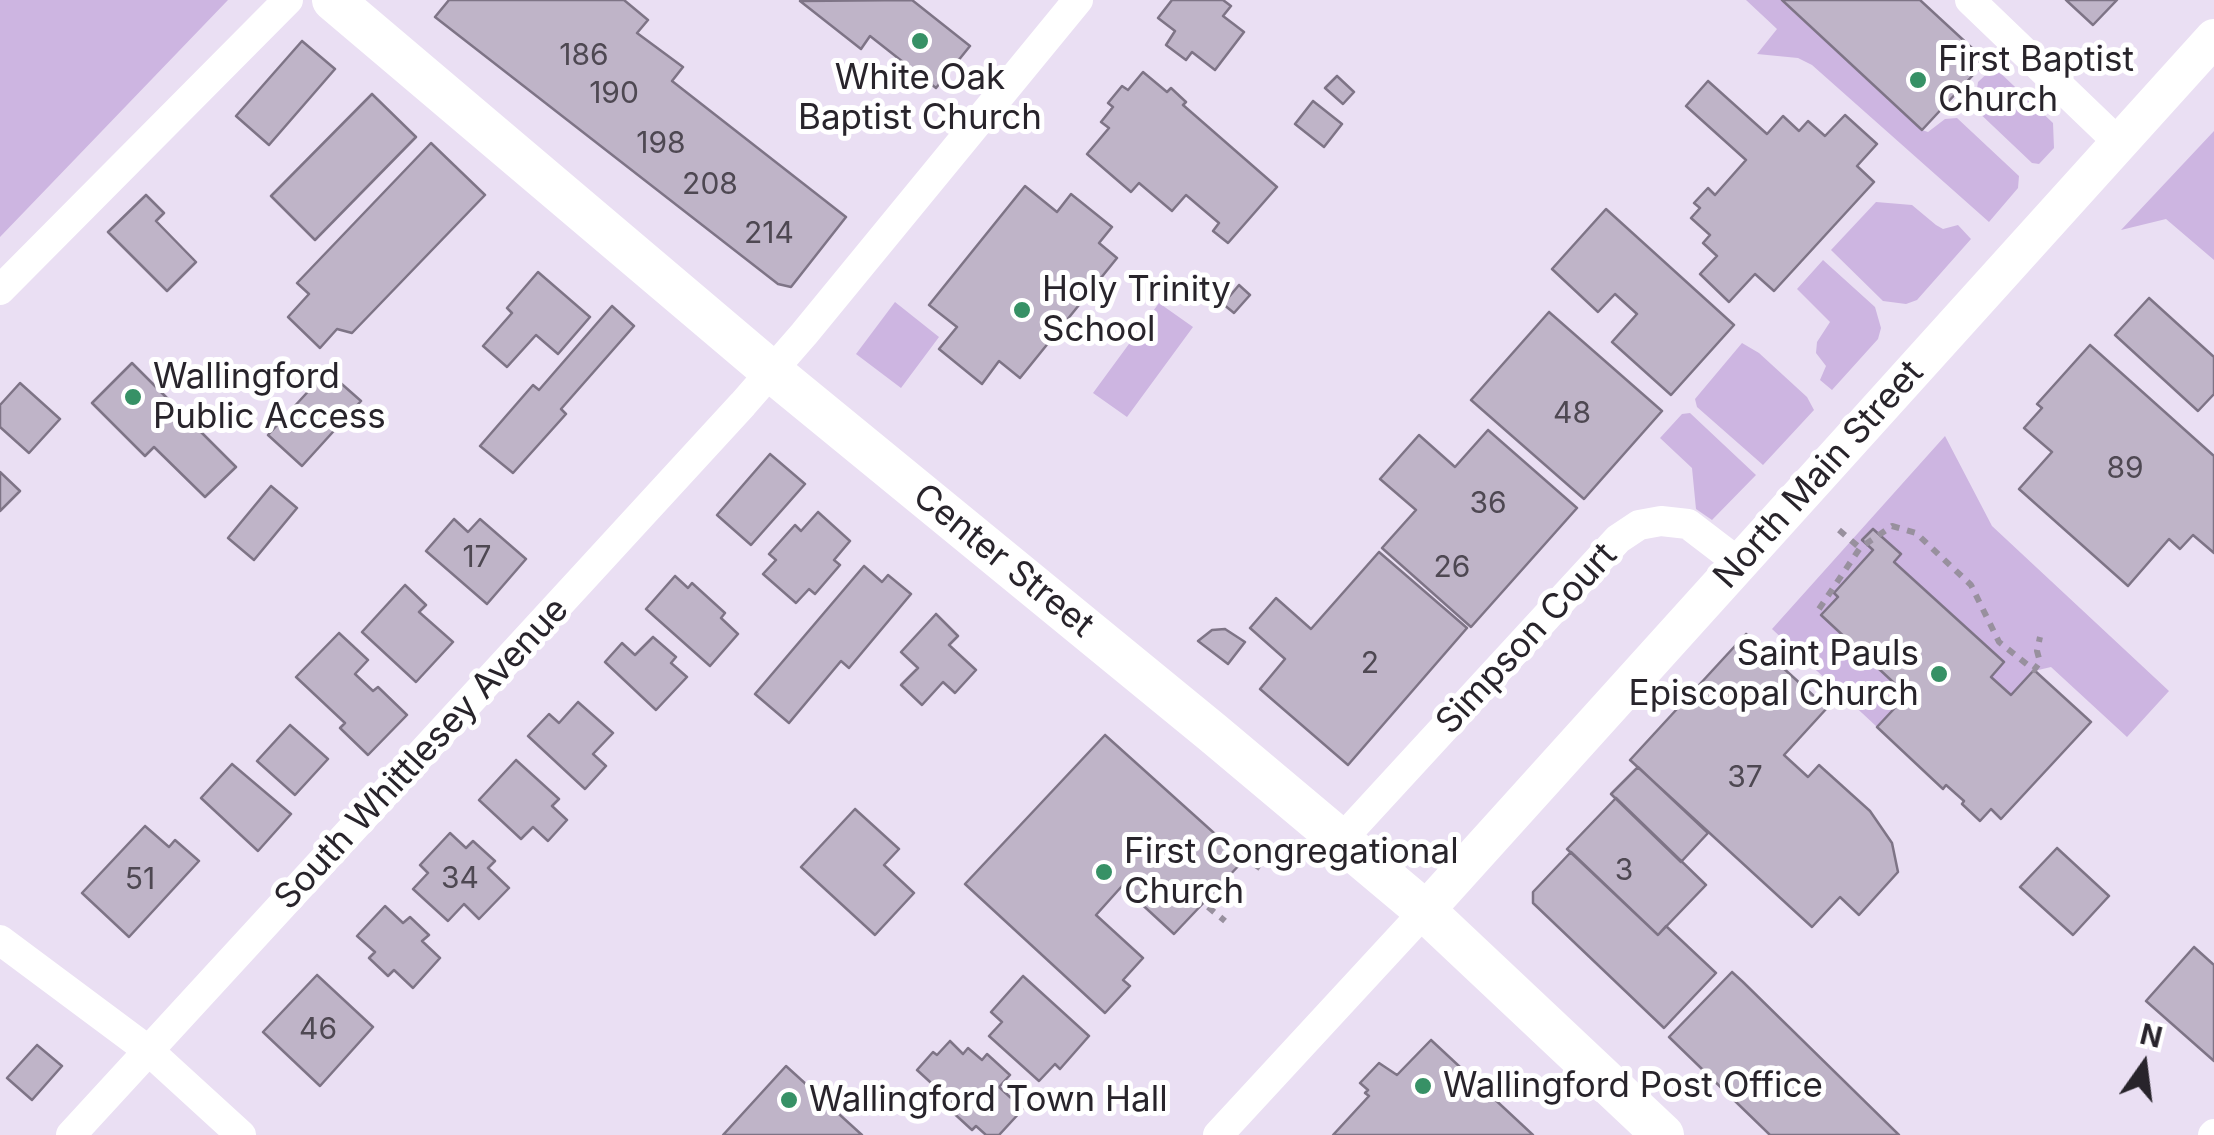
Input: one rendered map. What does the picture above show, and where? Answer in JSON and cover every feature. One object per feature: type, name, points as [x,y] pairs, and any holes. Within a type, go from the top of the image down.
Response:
[{"type":"main road","name":"Center Street","points":[[351,6],[771,371],[1425,911],[1663,1135]]},
{"type":"street","points":[[0,290],[288,0]]},
{"type":"street","name":"South Whittlesey Avenue","points":[[71,1135],[771,371],[1078,0]]},
{"type":"street","points":[[1970,0],[2119,143]]},
{"type":"street","name":"North Main Street","points":[[1425,911],[2214,38]]},
{"type":"street","name":"Simpson Court","points":[[1341,840],[1618,539],[1639,525],[1661,520],[1688,524],[1740,563]]},
{"type":"street","points":[[1218,1135],[1425,911]]},
{"type":"street","points":[[0,940],[149,1051],[241,1135]]},
{"type":"path","points":[[1819,608],[1860,548],[1892,526],[1916,534],[1971,585],[1999,642],[2034,670],[2040,662],[2040,637]]},
{"type":"path","points":[[1840,530],[1860,548]]},
{"type":"path","points":[[1256,869],[1261,862],[1254,856],[1263,845]]},
{"type":"path","points":[[1208,907],[1225,921]]},
{"type":"shaded area","points":[[0,0],[228,0],[0,237]]},
{"type":"shaded area","points":[[1746,0],[1782,0],[1922,130],[1928,132],[1945,119],[1957,118],[2019,176],[2018,188],[1989,222],[1812,65],[1798,58],[1757,54],[1777,29]]},
{"type":"shaded area","points":[[1994,67],[2053,123],[2054,148],[2039,164],[2032,163],[1974,108],[1978,82]]},
{"type":"shaded area","points":[[2214,131],[2214,260],[2166,219],[2121,230]]},
{"type":"shaded area","points":[[1876,202],[1912,205],[1943,229],[1958,225],[1971,239],[1917,300],[1906,304],[1883,301],[1831,250]]},
{"type":"shaded area","points":[[1823,260],[1875,307],[1881,328],[1878,339],[1832,390],[1820,380],[1826,366],[1816,353],[1817,342],[1830,322],[1797,289]]},
{"type":"shaded area","points":[[895,302],[939,337],[901,388],[856,354]]},
{"type":"shaded area","points":[[1159,303],[1193,327],[1127,417],[1093,393]]},
{"type":"shaded area","points":[[1742,343],[1759,353],[1807,397],[1814,410],[1763,465],[1697,407],[1695,399]]},
{"type":"shaded area","points":[[1690,413],[1756,475],[1712,520],[1696,509],[1692,468],[1660,438],[1682,414]]},
{"type":"shaded area","points":[[1945,436],[1992,526],[2169,691],[2127,737],[2051,667],[2034,671],[2011,695],[1991,677],[2003,662],[1894,562],[1863,540],[1873,550],[1834,593],[1907,695],[1877,727],[1772,629]]},
{"type":"building","points":[[449,0],[624,0],[648,20],[637,33],[683,67],[672,81],[846,217],[791,287],[778,284],[435,17]]},
{"type":"building","name":"White Oak Baptist Church","points":[[912,0],[970,46],[936,88],[870,36],[861,49],[800,1]]},
{"type":"building","points":[[1172,0],[1223,0],[1231,6],[1223,16],[1244,32],[1215,70],[1192,52],[1186,60],[1166,45],[1175,31],[1158,18]]},
{"type":"building","name":"First Baptist Church","points":[[1782,0],[1920,0],[1986,61],[1922,130]]},
{"type":"building","points":[[2066,0],[2117,0],[2093,25]]},
{"type":"building","points":[[302,41],[335,69],[269,145],[236,116]]},
{"type":"building","points":[[1143,72],[1167,92],[1171,88],[1186,102],[1183,105],[1277,187],[1228,243],[1213,231],[1219,223],[1186,195],[1172,211],[1139,183],[1131,192],[1087,154],[1109,128],[1101,122],[1113,107],[1108,103],[1122,86],[1128,90]]},
{"type":"building","points":[[1337,76],[1354,92],[1343,104],[1325,88]]},
{"type":"building","points":[[1708,81],[1767,134],[1783,116],[1799,131],[1808,121],[1825,136],[1845,115],[1877,144],[1857,166],[1874,182],[1774,291],[1755,274],[1729,302],[1700,274],[1717,256],[1703,243],[1710,235],[1691,218],[1700,208],[1694,203],[1708,188],[1715,195],[1746,160],[1686,106]]},
{"type":"building","points":[[372,94],[416,137],[315,240],[271,196]]},
{"type":"building","points":[[1313,101],[1342,124],[1324,147],[1295,124]]},
{"type":"building","points":[[431,143],[485,195],[352,333],[337,329],[320,348],[288,317],[309,294],[297,283]]},
{"type":"building","points":[[1025,186],[1057,212],[1071,194],[1112,227],[1099,243],[1117,258],[1020,378],[999,361],[982,384],[939,349],[957,327],[929,305]]},
{"type":"building","points":[[146,195],[164,213],[156,221],[196,262],[167,291],[108,232]]},
{"type":"building","points":[[1606,209],[1734,325],[1671,395],[1612,342],[1637,314],[1615,294],[1598,312],[1552,269]]},
{"type":"building","points":[[538,272],[590,317],[558,354],[536,335],[507,367],[483,346],[512,313],[507,308]]},
{"type":"building","points":[[1239,285],[1250,295],[1234,313],[1223,304]]},
{"type":"building","points":[[2149,298],[2214,357],[2214,394],[2198,411],[2115,335]]},
{"type":"building","points":[[612,306],[634,326],[561,409],[566,414],[513,473],[480,446],[533,385],[539,390]]},
{"type":"building","points":[[1549,312],[1662,411],[1584,499],[1471,400]]},
{"type":"building","points":[[2090,345],[2214,456],[2214,553],[2193,535],[2180,549],[2169,539],[2128,586],[2019,489],[2052,452],[2024,428],[2042,408],[2037,404]]},
{"type":"building","points":[[132,363],[236,467],[205,497],[154,447],[145,456],[92,403]]},
{"type":"building","points":[[327,371],[361,401],[302,466],[268,435]]},
{"type":"building","points":[[20,383],[60,419],[29,453],[0,427],[0,405]]},
{"type":"building","points":[[1488,430],[1577,508],[1471,627],[1382,548],[1416,510],[1380,479],[1419,435],[1455,467]]},
{"type":"building","points":[[770,454],[805,484],[751,545],[717,515]]},
{"type":"building","points":[[0,472],[20,491],[0,511]]},
{"type":"building","points":[[271,486],[297,508],[254,560],[228,538]]},
{"type":"building","points":[[818,512],[850,541],[834,560],[840,565],[815,594],[809,589],[796,603],[763,574],[776,560],[769,554],[795,525],[801,531]]},
{"type":"building","points":[[454,519],[468,532],[480,519],[526,559],[487,604],[426,551]]},
{"type":"building","name":"Saint Pauls Episcopal Church","points":[[1873,529],[1901,554],[1894,562],[2004,662],[1991,677],[2011,695],[2034,670],[2091,722],[2001,819],[1991,809],[1980,821],[1962,804],[1964,801],[1946,785],[1943,789],[1877,727],[1907,695],[1821,615],[1838,597],[1834,593],[1873,550],[1862,540]]},
{"type":"building","points":[[1379,552],[1467,628],[1348,765],[1260,689],[1285,659],[1250,628],[1276,598],[1311,629]]},
{"type":"building","points":[[864,566],[882,582],[888,575],[911,594],[849,668],[841,661],[789,723],[755,694]]},
{"type":"building","points":[[675,576],[688,588],[692,583],[725,613],[721,618],[738,634],[710,666],[646,609]]},
{"type":"building","points":[[405,585],[426,605],[419,612],[453,642],[416,682],[362,632]]},
{"type":"building","points":[[936,614],[958,636],[949,645],[976,670],[955,693],[943,682],[922,705],[901,685],[918,668],[901,652]]},
{"type":"building","points":[[1225,629],[1245,642],[1228,664],[1198,641],[1212,630]]},
{"type":"building","points":[[339,633],[368,660],[355,674],[373,691],[378,687],[407,715],[368,755],[340,728],[345,723],[296,677]]},
{"type":"building","points":[[1746,634],[1827,708],[1784,755],[1808,777],[1819,765],[1870,811],[1892,843],[1898,872],[1859,915],[1840,897],[1812,927],[1630,760]]},
{"type":"building","points":[[653,637],[676,657],[671,663],[687,677],[656,710],[605,662],[622,643],[635,655]]},
{"type":"building","points":[[578,702],[613,733],[593,754],[606,766],[585,789],[528,736],[549,714],[559,723]]},
{"type":"building","points":[[290,725],[328,759],[295,795],[257,761]]},
{"type":"building","name":"First Congregational Church","points":[[1105,735],[1244,860],[1174,934],[1122,886],[1096,915],[1143,958],[1123,980],[1130,986],[1105,1013],[965,884]]},
{"type":"building","points":[[516,760],[559,799],[552,806],[567,820],[548,841],[533,827],[521,839],[479,800]]},
{"type":"building","points":[[232,764],[291,814],[258,851],[201,798]]},
{"type":"building","points":[[1638,767],[1708,833],[1681,862],[1611,794]]},
{"type":"building","points":[[1616,798],[1706,885],[1658,935],[1567,849]]},
{"type":"building","points":[[855,809],[899,849],[884,865],[914,893],[875,935],[801,867]]},
{"type":"building","points":[[145,826],[169,847],[175,840],[199,861],[129,937],[82,893]]},
{"type":"building","points":[[450,833],[466,848],[473,841],[495,861],[488,868],[509,888],[479,919],[464,904],[448,921],[413,889],[428,873],[420,865]]},
{"type":"building","points":[[2057,848],[2109,896],[2073,935],[2020,887]]},
{"type":"building","points":[[1571,852],[1658,935],[1666,926],[1716,973],[1664,1028],[1533,903],[1533,892]]},
{"type":"building","points":[[385,906],[403,923],[410,917],[429,935],[422,941],[440,958],[413,988],[394,970],[388,976],[369,958],[375,952],[357,936]]},
{"type":"building","points":[[2194,947],[2214,965],[2214,1061],[2146,1001]]},
{"type":"building","points":[[1732,972],[1899,1135],[1770,1135],[1669,1037]]},
{"type":"building","points":[[317,975],[373,1027],[320,1086],[263,1032]]},
{"type":"building","points":[[1023,976],[1089,1036],[1060,1069],[1055,1064],[1039,1081],[989,1036],[1002,1022],[991,1012]]},
{"type":"building","name":"Wallingford Post Office","points":[[1431,1040],[1533,1135],[1333,1135],[1369,1096],[1360,1083],[1379,1063],[1397,1075]]},
{"type":"building","points":[[950,1041],[963,1054],[968,1048],[982,1060],[987,1054],[1010,1075],[999,1087],[1023,1109],[999,1135],[986,1135],[976,1126],[972,1130],[947,1107],[952,1102],[917,1070]]},
{"type":"building","points":[[37,1045],[62,1066],[32,1100],[7,1078]]},
{"type":"building","name":"Wallingford Town Hall","points":[[786,1066],[862,1135],[723,1135]]},
{"type":"place","name":"White Oak Baptist Church","points":[[920,41]]},
{"type":"place","name":"First Baptist Church","points":[[1918,80]]},
{"type":"place","name":"Holy Trinity School","points":[[1022,310]]},
{"type":"place","name":"Wallingford Public Access","points":[[133,397]]},
{"type":"place","name":"Saint Pauls Episcopal Church","points":[[1939,674]]},
{"type":"place","name":"First Congregational Church","points":[[1104,872]]},
{"type":"place","name":"Wallingford Post Office","points":[[1423,1086]]},
{"type":"place","name":"Wallingford Town Hall","points":[[789,1100]]}]
